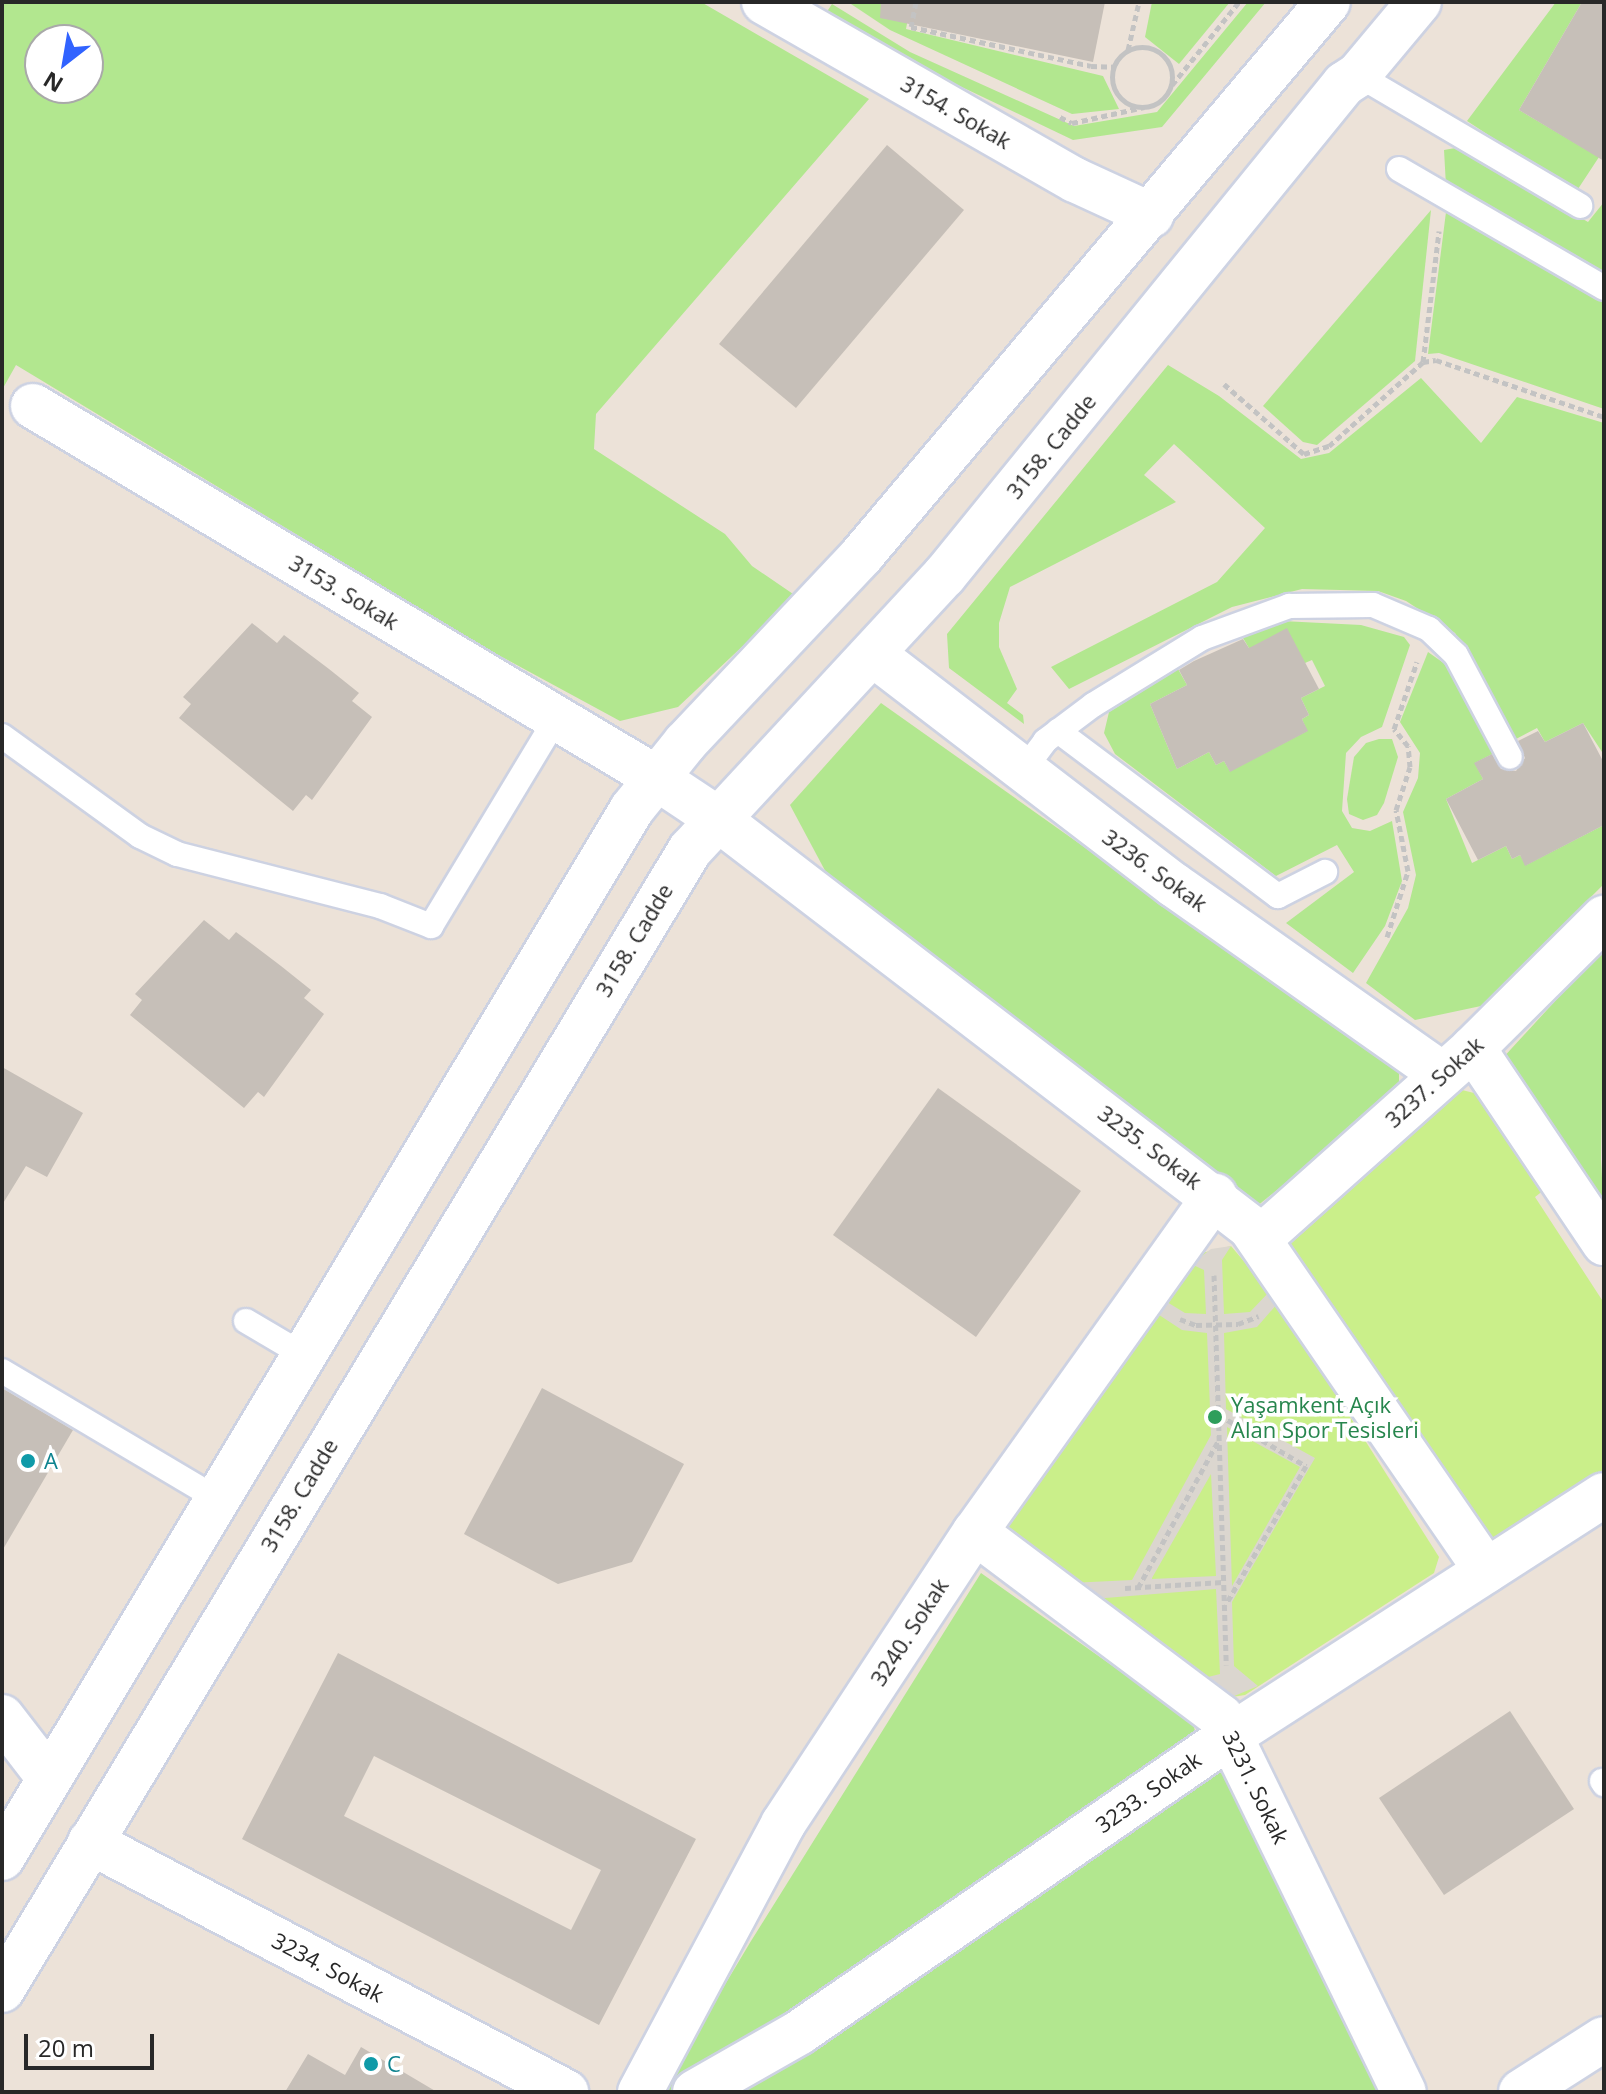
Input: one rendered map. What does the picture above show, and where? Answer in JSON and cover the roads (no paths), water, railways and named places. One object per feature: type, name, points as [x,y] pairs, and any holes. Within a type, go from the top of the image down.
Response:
[{"type":"street","name":"3154. Sokak","points":[[764,2],[1075,180],[1151,215]]},
{"type":"street","points":[[2,1858],[604,849],[655,777],[862,555],[1328,2]]},
{"type":"street","name":"3158. Cadde","points":[[2,1990],[656,903],[715,817],[874,655],[993,517],[1344,84],[1358,75],[1419,2]]},
{"type":"street","name":"3153. Sokak","points":[[33,406],[655,777]]},
{"type":"street","name":"3236. Sokak","points":[[874,655],[1022,772],[1458,1061],[1604,1243]]},
{"type":"street","name":"3235. Sokak","points":[[655,777],[715,817],[1213,1199],[1259,1239],[1486,1571]]},
{"type":"street","name":"3237. Sokak","points":[[1259,1239],[1458,1061],[1604,918]]},
{"type":"street","name":"3240. Sokak","points":[[640,2092],[783,1824],[975,1532],[1213,1199]]},
{"type":"street","name":"3233. Sokak","points":[[695,2092],[800,2032],[1230,1730],[1604,1495]]},
{"type":"street","name":"3231. Sokak","points":[[975,1532],[1202,1701],[1230,1730],[1404,2092]]},
{"type":"street","points":[[2,1717],[49,1778],[90,1842]]},
{"type":"street","name":"3234. Sokak","points":[[90,1842],[566,2092]]},
{"type":"street","points":[[1521,2092],[1604,2039]]},
{"type":"lane","points":[[1358,75],[1580,206]]},
{"type":"lane","points":[[1399,169],[1604,288]]},
{"type":"lane","points":[[1022,772],[1058,731],[1202,638],[1289,606],[1373,605],[1429,629],[1456,655],[1510,757]]},
{"type":"lane","points":[[2,736],[140,836],[177,854],[380,906],[431,926],[556,719]]},
{"type":"lane","points":[[1058,731],[1278,896],[1325,872]]},
{"type":"lane","points":[[246,1321],[302,1354]]},
{"type":"lane","points":[[2,1371],[216,1498]]},
{"type":"place","name":"Yaşamkent Açık Alan Spor Tesisleri","points":[[1215,1417]]},
{"type":"place","name":"A","points":[[28,1461]]},
{"type":"place","name":"C","points":[[371,2064]]}]
